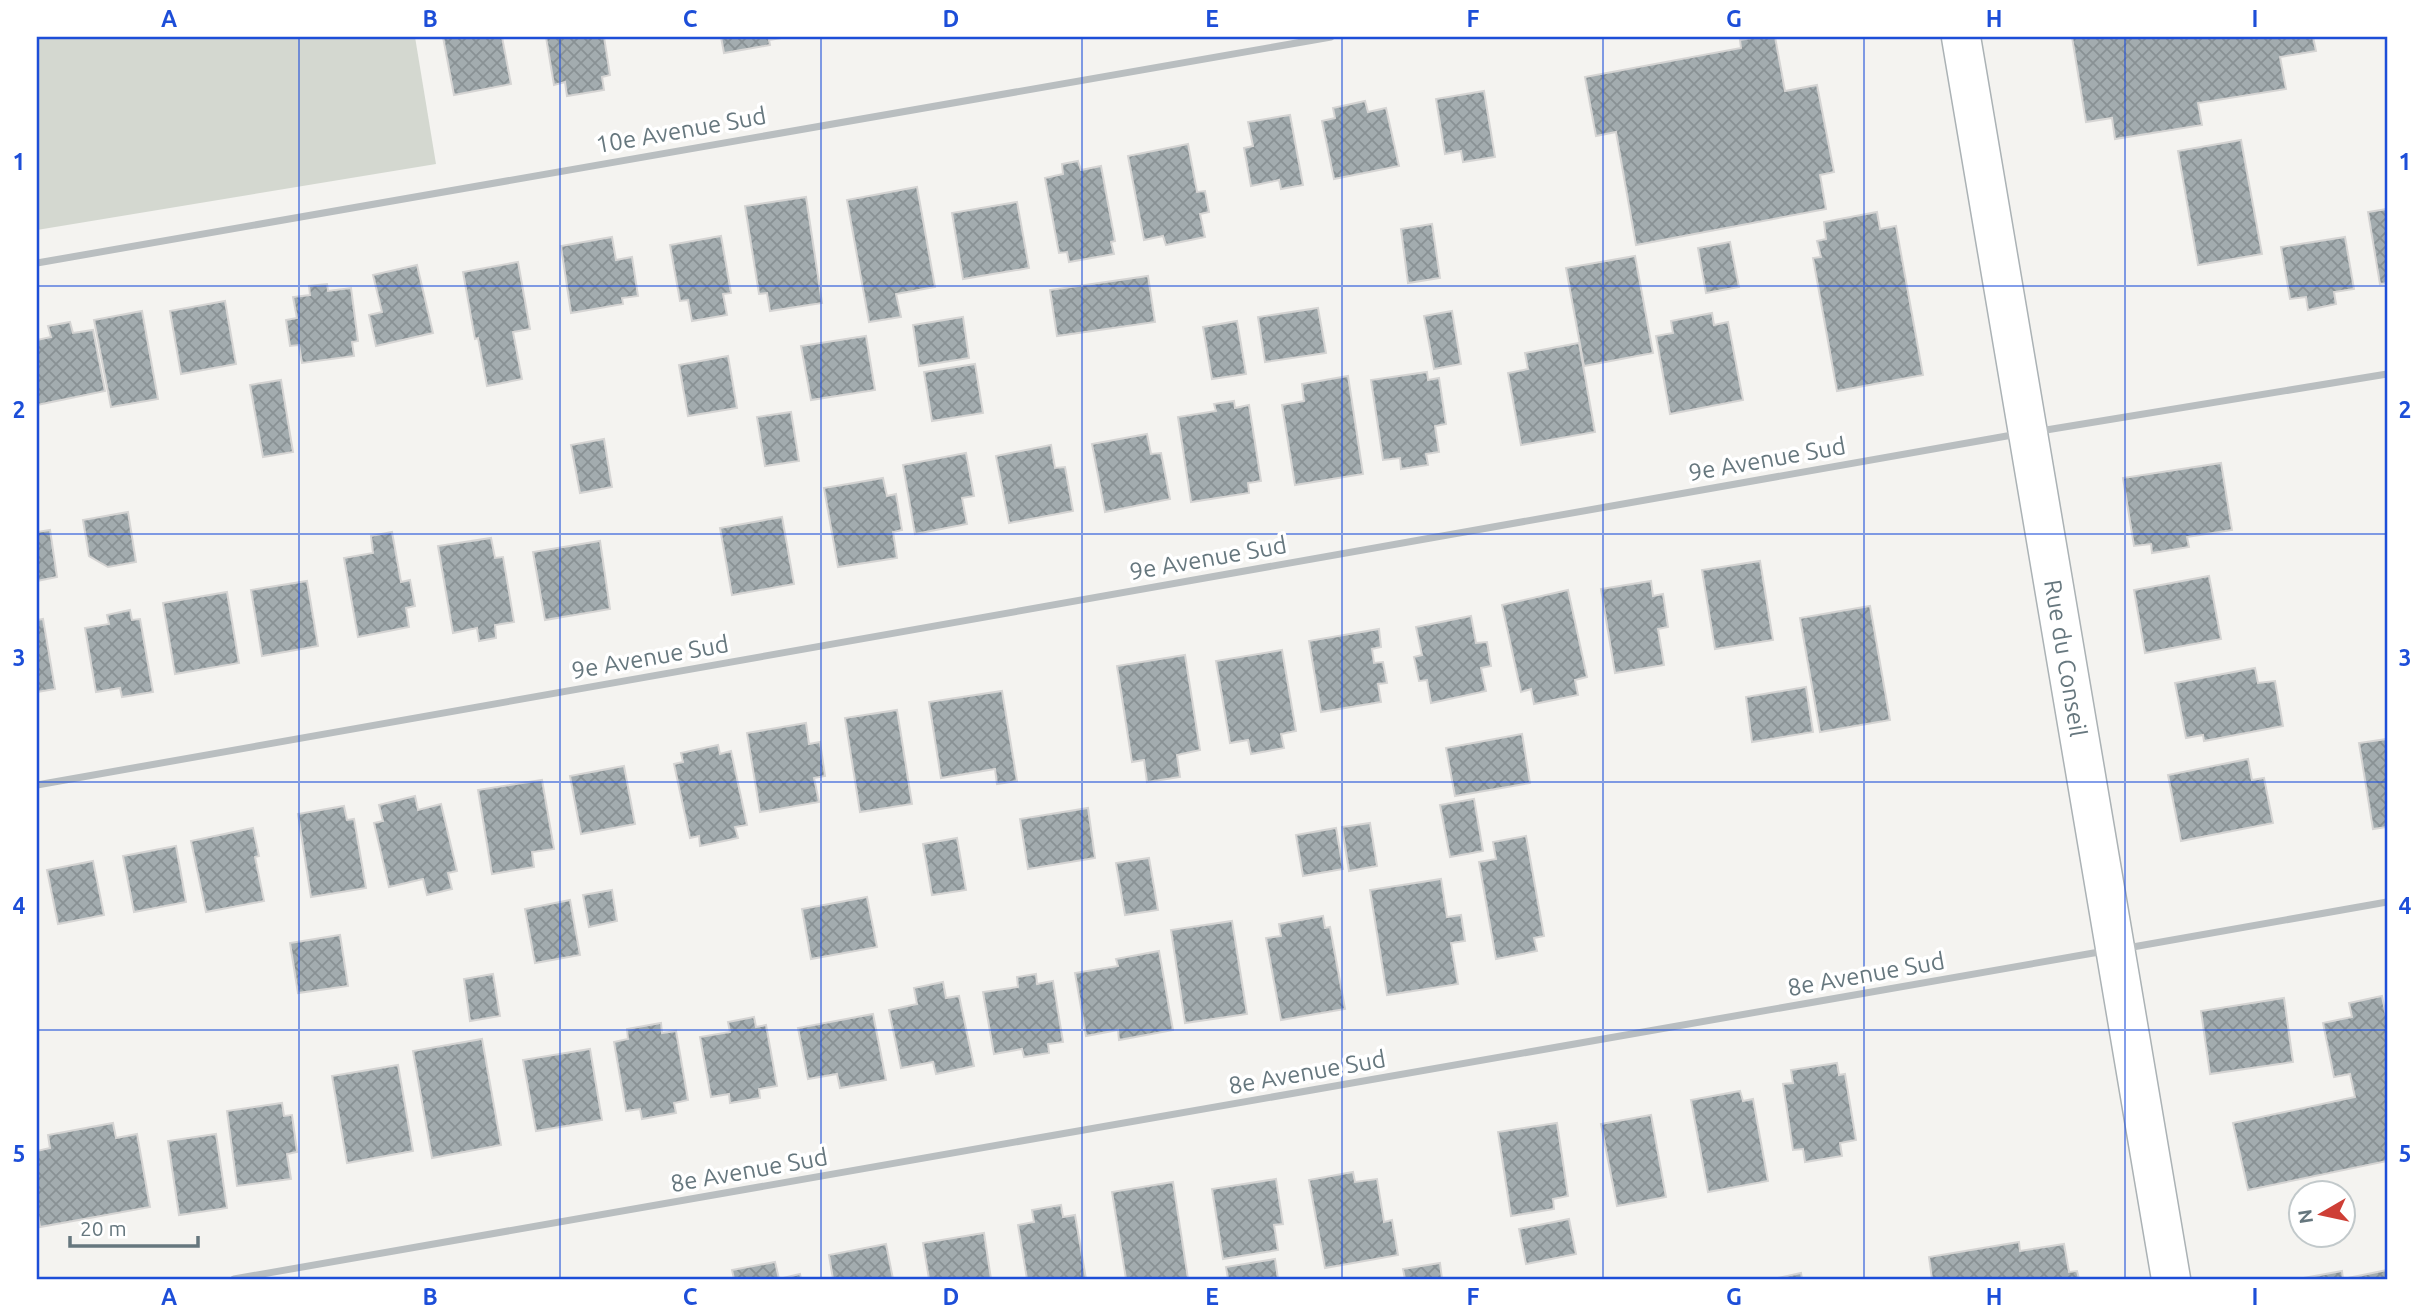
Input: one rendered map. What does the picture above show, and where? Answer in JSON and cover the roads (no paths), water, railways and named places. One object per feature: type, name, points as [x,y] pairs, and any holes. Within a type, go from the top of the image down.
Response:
[{"type":"street","name":"10e Avenue Sud","points":[[37,263],[1331,37]]},
{"type":"street","name":"Rue du Conseil","points":[[1961,37],[2171,1279]]},
{"type":"street","name":"9e Avenue Sud","points":[[37,785],[2028,433],[2387,374]]},
{"type":"street","name":"8e Avenue Sud","points":[[234,1279],[2387,902]]}]
